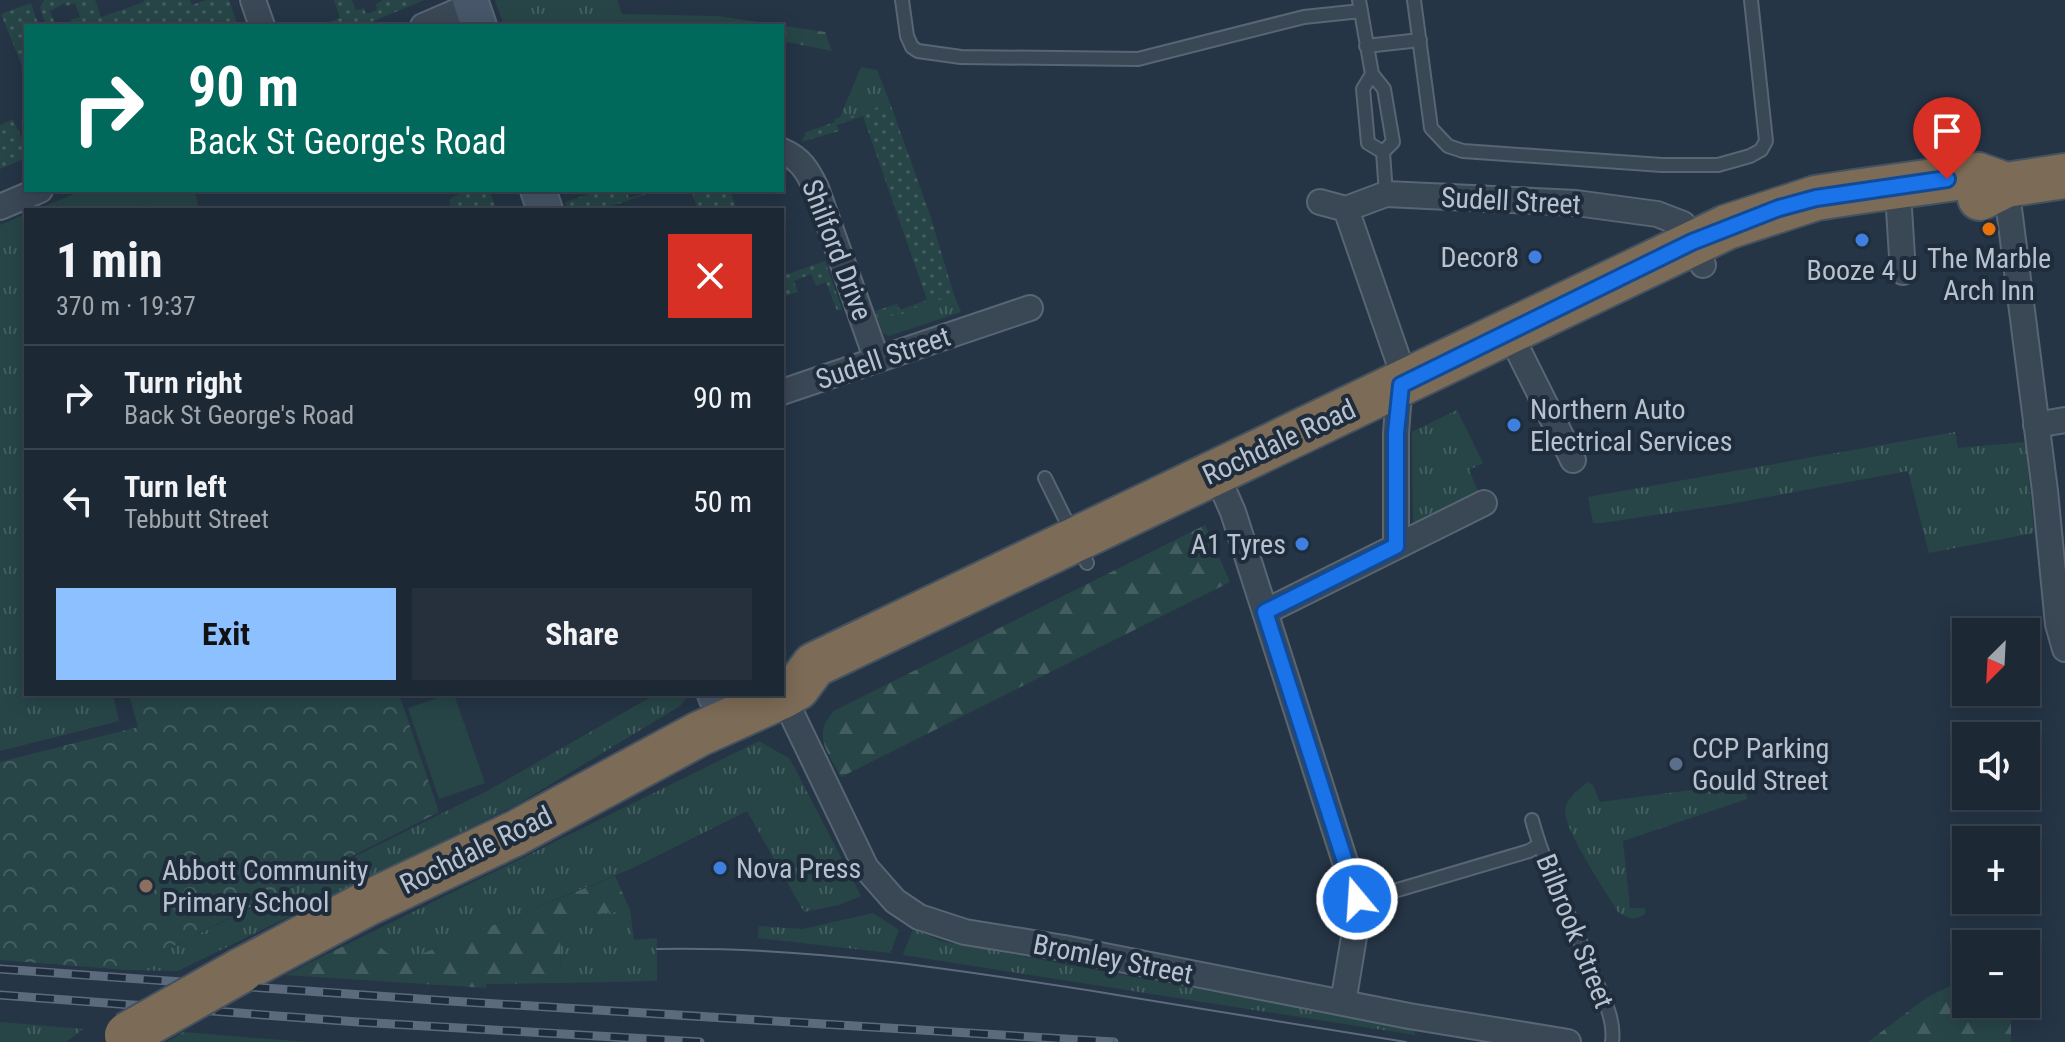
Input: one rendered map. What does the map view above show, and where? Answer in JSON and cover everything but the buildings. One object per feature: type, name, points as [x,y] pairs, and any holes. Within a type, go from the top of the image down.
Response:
[{"type":"highway","name":"Rochdale Road","points":[[1400,400],[1520,354],[1779,208],[1816,198],[1978,175],[2006,185]]},
{"type":"highway","name":"Rochdale Road","points":[[784,693],[790,692],[814,665],[1081,551],[1400,400],[1697,254],[1856,214],[1979,198],[2006,185],[2065,176]]},
{"type":"highway","name":"Rochdale Road","points":[[121,1038],[368,903],[516,833],[720,707],[771,696]]},
{"type":"street","points":[[253,0],[261,24]]},
{"type":"street","points":[[429,24],[474,10]]},
{"type":"street","name":"Shilford Drive","points":[[784,152],[805,166],[816,188],[877,360]]},
{"type":"street","points":[[2006,185],[2065,649]]},
{"type":"street","points":[[0,207],[35,192]]},
{"type":"street","name":"Sudell Street","points":[[1346,209],[1386,194],[1576,203],[1657,214],[1683,224],[1697,254]]},
{"type":"street","points":[[1320,202],[1346,209],[1401,368],[1396,546]]},
{"type":"street","points":[[1899,209],[1903,272]]},
{"type":"street","name":"Sudell Street","points":[[784,391],[1030,308]]},
{"type":"street","points":[[1520,354],[1573,460]]},
{"type":"street","points":[[2036,425],[2065,420]]},
{"type":"street","points":[[1220,484],[1265,612],[1357,899],[1357,919],[1343,1003]]},
{"type":"street","points":[[1265,612],[1484,503]]},
{"type":"street","name":"Bromley Street","points":[[790,692],[866,868],[895,901],[919,917],[965,932],[1568,1042]]},
{"type":"lane","points":[[902,0],[907,36],[912,47],[928,53],[961,57],[1138,59],[1360,6],[1372,74],[1384,89],[1390,117],[1393,142],[1383,152],[1386,194]]},
{"type":"lane","points":[[1414,0],[1431,128],[1448,146],[1463,151],[1605,161],[1718,165],[1750,156],[1761,150],[1766,141],[1751,0]]},
{"type":"lane","points":[[1366,46],[1420,40]]},
{"type":"lane","points":[[1372,74],[1363,89],[1368,143],[1383,152]]},
{"type":"lane","points":[[1045,478],[1081,551]]},
{"type":"lane","name":"Bilbrook Street","points":[[1532,820],[1539,845],[1585,949],[1614,1028],[1612,1042]]},
{"type":"lane","points":[[1357,899],[1529,851],[1539,845]]},
{"type":"green space","points":[[44,0],[95,0],[101,17],[144,0],[190,0],[192,5],[206,0],[229,0],[237,24],[225,24],[224,21],[216,24],[71,24],[70,20],[80,17],[75,3],[66,6],[65,3],[50,11],[55,24],[45,24],[40,7]]},
{"type":"green space","points":[[334,0],[352,0],[356,10],[364,8],[366,14],[377,10],[376,4],[383,0],[424,0],[367,24],[324,24],[340,18]]},
{"type":"green space","points":[[495,0],[617,0],[622,14],[620,24],[503,24]]},
{"type":"green space","points":[[31,3],[38,24],[24,24],[24,71],[1,14]]},
{"type":"green space","points":[[622,14],[718,16],[772,24],[620,24]]},
{"type":"green space","points":[[784,26],[825,32],[832,51],[784,41]]},
{"type":"green space","points":[[861,67],[877,70],[890,103],[836,123],[834,120],[840,117]]},
{"type":"green space","points":[[890,103],[930,215],[954,295],[878,320],[875,311],[897,304],[900,310],[927,300],[863,116],[837,125],[839,131],[801,142],[806,132]]},
{"type":"green space","points":[[13,119],[24,144],[24,159],[0,169],[0,125]]},
{"type":"green space","points":[[79,192],[140,192],[146,208],[40,208]]},
{"type":"green space","points":[[140,192],[195,192],[199,208],[146,208]]},
{"type":"green space","points":[[463,192],[490,192],[496,208],[449,208],[450,199]]},
{"type":"green space","points":[[595,192],[627,192],[629,198],[652,192],[607,208],[566,208],[565,202]]},
{"type":"green space","points":[[692,192],[731,192],[736,208],[697,208]]},
{"type":"green space","points":[[24,215],[24,696],[113,696],[119,721],[0,751],[0,225]]},
{"type":"green space","points":[[825,261],[842,309],[837,311],[826,282],[816,286],[811,274],[794,281],[798,292],[784,296],[784,275]]},
{"type":"green space","points":[[954,295],[961,312],[889,336],[883,333],[878,320]]},
{"type":"green space","points":[[1457,410],[1483,463],[1469,470],[1479,493],[1413,524],[1412,432]]},
{"type":"green space","points":[[1955,432],[1958,448],[2025,442],[2034,533],[1929,553],[1908,471],[1730,504],[1593,523],[1588,497]]},
{"type":"green space","points":[[1205,525],[1230,582],[841,777],[823,736],[827,720],[834,711]]},
{"type":"green space","name":"Abbott Community Primary School","points":[[130,696],[400,696],[439,812],[126,970],[0,960],[0,762],[138,727]]},
{"type":"green space","points":[[443,696],[455,696],[485,783],[439,799],[408,708]]},
{"type":"green space","points":[[653,696],[688,696],[680,706],[518,804],[178,971],[126,970],[491,789]]},
{"type":"green space","points":[[759,741],[790,759],[861,896],[839,905],[804,912],[747,811],[633,868],[399,963],[366,935]]},
{"type":"green space","points":[[1588,782],[1593,785],[1600,802],[1745,783],[1747,799],[1623,841],[1630,908],[1645,908],[1645,914],[1632,918],[1618,912],[1567,820],[1565,811],[1568,802]]},
{"type":"green space","points":[[615,876],[630,910],[560,919],[561,983],[486,984],[486,988],[285,975],[366,935],[399,963]]},
{"type":"green space","points":[[630,910],[634,940],[657,938],[657,981],[561,983],[560,919]]},
{"type":"green space","points":[[873,913],[899,930],[890,953],[758,938],[759,926],[803,929]]},
{"type":"green space","points":[[913,929],[941,941],[1415,1029],[1415,1035],[903,955]]},
{"type":"green space","points":[[1952,985],[1952,1018],[2011,1018],[2011,1042],[1868,1042],[1926,998]]},
{"type":"green space","points":[[0,1022],[83,1029],[66,1042],[0,1042]]},
{"type":"green space","points":[[183,1032],[307,1042],[167,1042]]},
{"type":"tram line","points":[[657,949],[768,951],[934,967],[1406,1042]]},
{"type":"railway","points":[[0,969],[434,1000],[1114,1042]]},
{"type":"railway","points":[[0,995],[358,1022],[700,1042]]},
{"type":"place","name":"The Marble Arch Inn","points":[[1989,229]]},
{"type":"place","name":"Booze 4 U","points":[[1862,240]]},
{"type":"place","name":"Decor8","points":[[1535,257]]},
{"type":"place","name":"Northern Auto Electrical Services","points":[[1514,425]]},
{"type":"place","name":"A1 Tyres","points":[[1302,544]]},
{"type":"place","name":"CCP Parking Gould Street","points":[[1676,764]]},
{"type":"place","name":"Nova Press","points":[[720,868]]},
{"type":"place","name":"Abbott Community Primary School","points":[[146,886]]},
{"type":"route","points":[[1357,899],[1265,612],[1396,546],[1396,433],[1401,385],[1727,227],[1816,198],[1947,179]]}]
